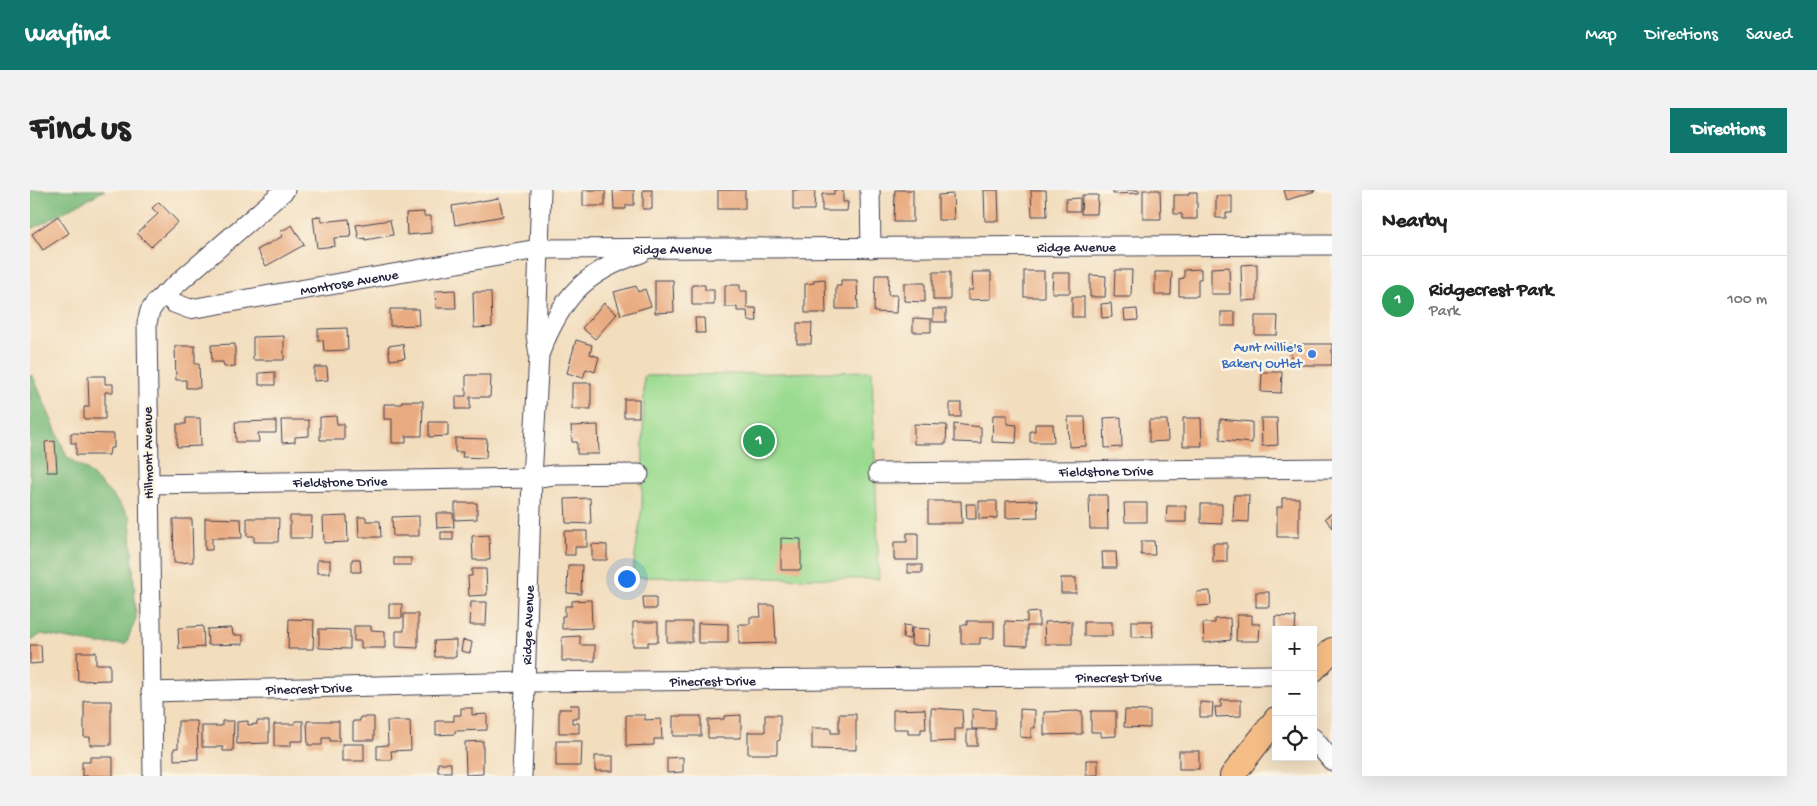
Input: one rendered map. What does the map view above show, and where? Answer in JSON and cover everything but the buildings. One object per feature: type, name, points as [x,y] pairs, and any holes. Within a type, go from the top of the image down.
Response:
[{"type":"main road","points":[[1317,666],[1332,650]]},
{"type":"main road","points":[[1232,776],[1272,724]]},
{"type":"street","name":"Hillmont Avenue","points":[[153,776],[147,323],[150,311],[164,294],[285,190]]},
{"type":"street","points":[[538,249],[541,190]]},
{"type":"street","points":[[870,190],[871,248]]},
{"type":"street","name":"Ridge Avenue","points":[[522,776],[532,478],[539,355],[536,334],[538,249],[663,250],[1332,245]]},
{"type":"street","name":"Montrose Avenue","points":[[164,294],[174,303],[190,310],[538,249]]},
{"type":"street","points":[[539,355],[559,309],[587,280],[623,259],[649,251],[663,250]]},
{"type":"street","name":"Fieldstone Drive","points":[[878,473],[1332,468]]},
{"type":"street","name":"Fieldstone Drive","points":[[148,484],[532,478],[554,475],[639,474]]},
{"type":"street","name":"Pinecrest Drive","points":[[151,692],[524,682],[1272,675]]},
{"type":"street","points":[[1317,743],[1332,761]]},
{"type":"green space","points":[[30,190],[105,190],[30,230]]},
{"type":"green space","points":[[872,371],[879,579],[632,577],[642,507],[644,376]]},
{"type":"green space","points":[[30,375],[33,376],[67,457],[87,470],[112,495],[130,517],[136,618],[126,644],[98,644],[41,634],[30,642]]},
{"type":"place","name":"Aunt Millie's Bakery Outlet","points":[[1312,354]]},
{"type":"place","name":"Ridgecrest Park","points":[[759,441]]}]
